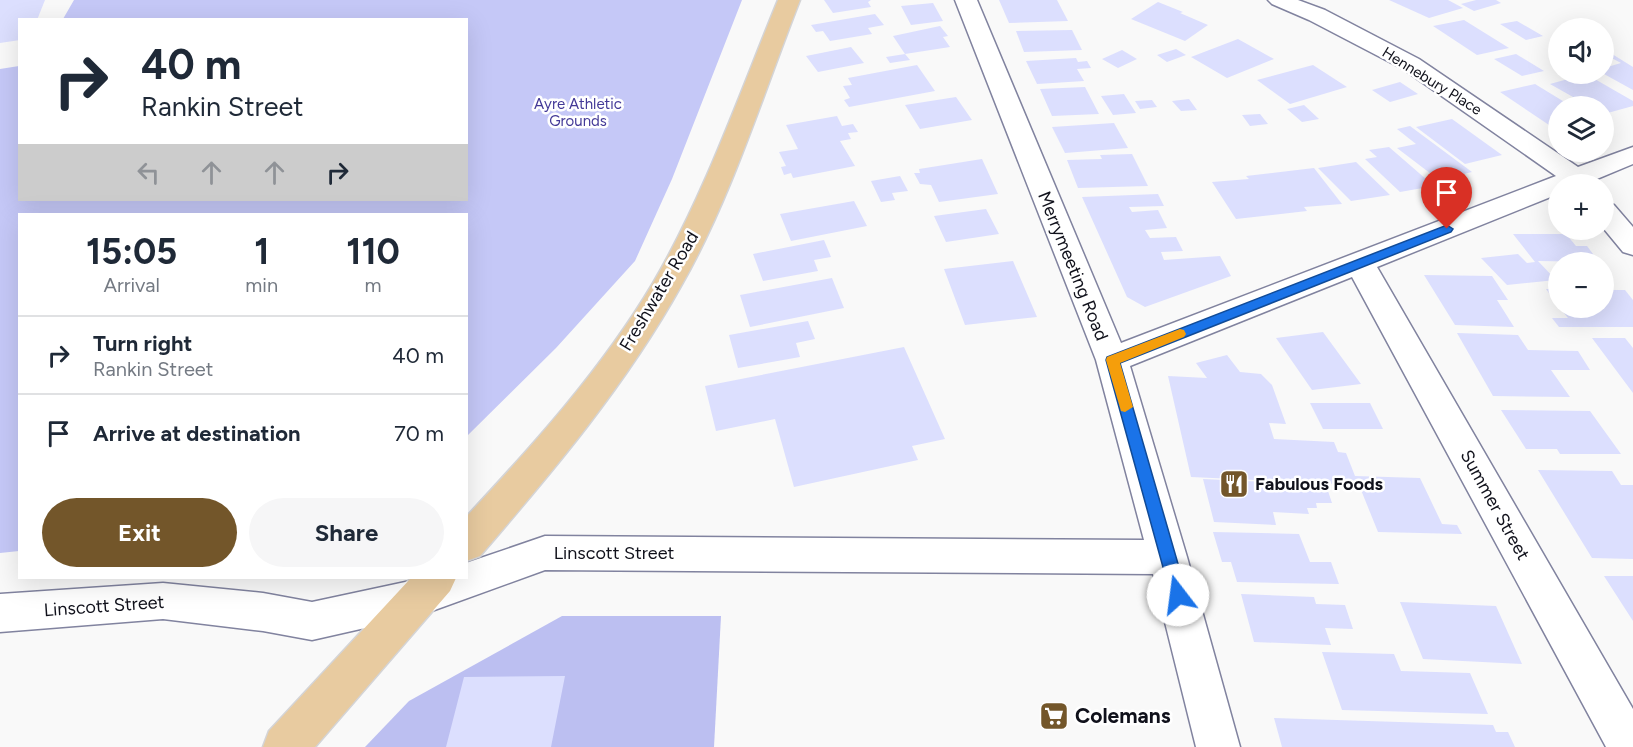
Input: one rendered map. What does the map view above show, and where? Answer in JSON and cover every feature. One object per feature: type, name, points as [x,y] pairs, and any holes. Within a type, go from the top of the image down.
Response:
[{"type":"main road","name":"Freshwater Road","points":[[468,542],[549,451],[629,346],[667,285],[702,217],[789,0]]},
{"type":"main road","points":[[285,747],[427,588]]},
{"type":"street","name":"Merrymeeting Road","points":[[966,0],[1112,360],[1168,557],[1218,747]]},
{"type":"street","name":"Hennebury Place","points":[[1279,0],[1317,15],[1411,64],[1568,174]]},
{"type":"street","points":[[1593,174],[1633,155]]},
{"type":"street","points":[[1112,360],[1548,192]]},
{"type":"street","points":[[1614,223],[1633,245]]},
{"type":"street","name":"Summer Street","points":[[1360,264],[1630,747]]},
{"type":"street","name":"Linscott Street","points":[[468,576],[545,553],[1168,557]]},
{"type":"street","name":"Linscott Street","points":[[0,613],[162,601],[263,612],[312,621],[457,579]]},
{"type":"green space","name":"Ayre Athletic Grounds","points":[[74,0],[742,0],[672,179],[635,261],[556,348],[468,435],[468,213],[18,213],[18,551],[0,553],[0,69],[18,66],[18,201],[468,201],[468,18],[64,18]]},
{"type":"shaded area","points":[[562,616],[721,616],[714,747],[365,747],[409,701]]},
{"type":"building","points":[[0,0],[45,0],[38,18],[18,18],[18,40],[0,43]]},
{"type":"building","points":[[824,0],[871,0],[868,2],[871,7],[833,13]]},
{"type":"building","points":[[999,0],[1057,0],[1068,21],[1009,23]]},
{"type":"building","points":[[1389,0],[1448,0],[1463,8],[1429,18]]},
{"type":"building","points":[[1476,0],[1496,0],[1501,3],[1474,11],[1461,4]]},
{"type":"building","points":[[1158,2],[1208,25],[1185,41],[1131,19]]},
{"type":"building","points":[[933,3],[943,21],[911,25],[901,6]]},
{"type":"building","points":[[875,14],[884,25],[868,28],[872,34],[830,41],[823,31],[816,32],[811,25]]},
{"type":"building","points":[[1464,20],[1509,48],[1477,55],[1433,26]]},
{"type":"building","points":[[1517,21],[1543,36],[1526,40],[1500,24]]},
{"type":"building","points":[[940,26],[948,36],[943,37],[950,47],[905,54],[893,36]]},
{"type":"building","points":[[1072,30],[1082,50],[1024,52],[1016,31]]},
{"type":"building","points":[[1238,39],[1274,59],[1227,78],[1191,57]]},
{"type":"building","points":[[851,47],[864,63],[818,72],[806,56]]},
{"type":"building","points":[[1176,49],[1186,55],[1167,62],[1157,55]]},
{"type":"building","points":[[1122,50],[1137,59],[1118,68],[1102,59]]},
{"type":"building","points":[[905,54],[910,60],[890,63],[886,57]]},
{"type":"building","points":[[1516,54],[1544,71],[1522,76],[1494,59]]},
{"type":"building","points":[[1614,55],[1633,67],[1633,90],[1614,80],[1614,65],[1621,63],[1614,59]]},
{"type":"building","points":[[1076,58],[1078,62],[1087,61],[1091,68],[1077,69],[1084,81],[1037,84],[1026,61]]},
{"type":"building","points":[[917,65],[935,91],[849,107],[844,100],[850,98],[843,86],[852,85],[848,78]]},
{"type":"building","points":[[1313,65],[1347,87],[1290,104],[1257,80]]},
{"type":"building","points":[[1400,82],[1418,94],[1390,102],[1372,90]]},
{"type":"building","points":[[1535,84],[1555,96],[1548,96],[1548,124],[1500,92]]},
{"type":"building","points":[[1550,84],[1603,84],[1633,101],[1633,106],[1614,111],[1614,96],[1571,96]]},
{"type":"building","points":[[1085,87],[1099,114],[1052,116],[1040,89]]},
{"type":"building","points":[[1124,94],[1136,113],[1113,115],[1101,96]]},
{"type":"building","points":[[956,97],[972,120],[920,129],[905,105]]},
{"type":"building","points":[[1189,99],[1197,110],[1181,111],[1172,101]]},
{"type":"building","points":[[1152,100],[1157,107],[1140,109],[1135,101]]},
{"type":"building","points":[[1304,105],[1319,119],[1302,122],[1287,109]]},
{"type":"building","points":[[1260,114],[1268,124],[1250,126],[1242,115]]},
{"type":"building","points":[[837,116],[842,126],[853,124],[858,132],[848,133],[851,139],[840,141],[855,166],[793,178],[791,173],[784,175],[781,167],[786,166],[779,152],[798,149],[786,125]]},
{"type":"building","points":[[1452,119],[1502,155],[1465,164],[1416,127]]},
{"type":"building","points":[[1114,123],[1128,148],[1065,153],[1052,127]]},
{"type":"building","points":[[1410,126],[1472,172],[1439,180],[1397,148],[1416,144],[1397,129]]},
{"type":"building","points":[[1389,147],[1434,186],[1400,192],[1365,159],[1377,157],[1369,150]]},
{"type":"building","points":[[1132,154],[1148,186],[1078,188],[1067,160],[1102,159],[1100,155]]},
{"type":"building","points":[[982,159],[998,194],[939,202],[931,185],[920,184],[914,173],[920,173],[919,169]]},
{"type":"building","points":[[1356,162],[1390,195],[1351,201],[1318,168]]},
{"type":"building","points":[[1314,168],[1342,204],[1304,207],[1307,211],[1236,219],[1212,182],[1249,179],[1246,176]]},
{"type":"building","points":[[900,176],[908,191],[892,193],[895,200],[881,202],[871,181]]},
{"type":"building","points":[[1158,194],[1164,206],[1129,207],[1132,212],[1158,210],[1167,228],[1145,230],[1150,238],[1176,237],[1183,251],[1161,252],[1164,260],[1220,256],[1231,276],[1145,307],[1127,297],[1082,197]]},
{"type":"building","points":[[854,201],[867,226],[791,241],[780,214]]},
{"type":"building","points":[[986,209],[999,234],[946,242],[934,216]]},
{"type":"building","points":[[1513,234],[1548,234],[1548,240],[1571,240],[1576,246],[1587,246],[1592,252],[1548,252],[1548,261],[1538,261],[1548,272],[1548,281],[1507,285],[1481,258],[1518,254],[1527,263],[1535,262]]},
{"type":"building","points":[[824,240],[831,257],[814,260],[818,271],[763,281],[753,254]]},
{"type":"building","points":[[1013,261],[1037,317],[965,325],[944,269]]},
{"type":"building","points":[[1424,275],[1492,276],[1508,300],[1497,300],[1514,327],[1455,325]]},
{"type":"building","points":[[832,278],[844,308],[750,327],[740,295]]},
{"type":"building","points":[[1614,290],[1625,290],[1633,300],[1633,327],[1559,327],[1552,318],[1614,318]]},
{"type":"building","points":[[808,321],[815,339],[796,343],[800,357],[738,368],[729,335]]},
{"type":"building","points":[[1323,332],[1361,384],[1312,390],[1276,338]]},
{"type":"building","points":[[1457,333],[1518,335],[1528,350],[1578,351],[1590,370],[1551,370],[1570,397],[1493,396]]},
{"type":"building","points":[[1592,338],[1625,338],[1633,348],[1633,393]]},
{"type":"building","points":[[904,347],[945,439],[912,446],[918,460],[794,487],[775,419],[716,431],[705,386]]},
{"type":"building","points":[[1227,355],[1240,372],[1261,374],[1272,385],[1286,424],[1269,423],[1274,439],[1334,442],[1338,452],[1346,453],[1355,476],[1420,478],[1442,524],[1457,525],[1462,534],[1378,532],[1359,485],[1191,477],[1168,376],[1207,378],[1196,363]]},
{"type":"building","points":[[1310,403],[1370,403],[1383,429],[1323,429]]},
{"type":"building","points":[[1501,410],[1590,411],[1621,454],[1560,454],[1557,449],[1526,449]]},
{"type":"building","points":[[1538,470],[1612,471],[1621,485],[1633,485],[1633,559],[1592,558]]},
{"type":"building","points":[[1203,479],[1326,485],[1332,503],[1316,503],[1317,508],[1307,508],[1309,514],[1273,512],[1276,525],[1214,522]]},
{"type":"building","points":[[1213,532],[1299,534],[1310,562],[1331,562],[1339,584],[1237,582],[1231,562],[1222,562]]},
{"type":"building","points":[[1604,576],[1633,576],[1633,621]]},
{"type":"building","points":[[1241,594],[1314,597],[1316,604],[1345,605],[1353,629],[1325,628],[1331,645],[1254,642]]},
{"type":"building","points":[[1400,602],[1496,606],[1522,664],[1423,659]]},
{"type":"building","points":[[1322,652],[1394,654],[1401,671],[1470,673],[1488,714],[1342,710]]},
{"type":"building","points":[[565,676],[551,747],[446,747],[464,677]]},
{"type":"building","points":[[1274,718],[1493,725],[1496,732],[1508,732],[1515,747],[1282,747]]},
{"type":"slow traffic","points":[[1125,407],[1112,360],[1180,334]]},
{"type":"place","name":"Fabulous Foods","points":[[1234,484]]},
{"type":"place","name":"Colemans","points":[[1054,716]]},
{"type":"route","points":[[1178,595],[1112,360],[1447,229]]}]
